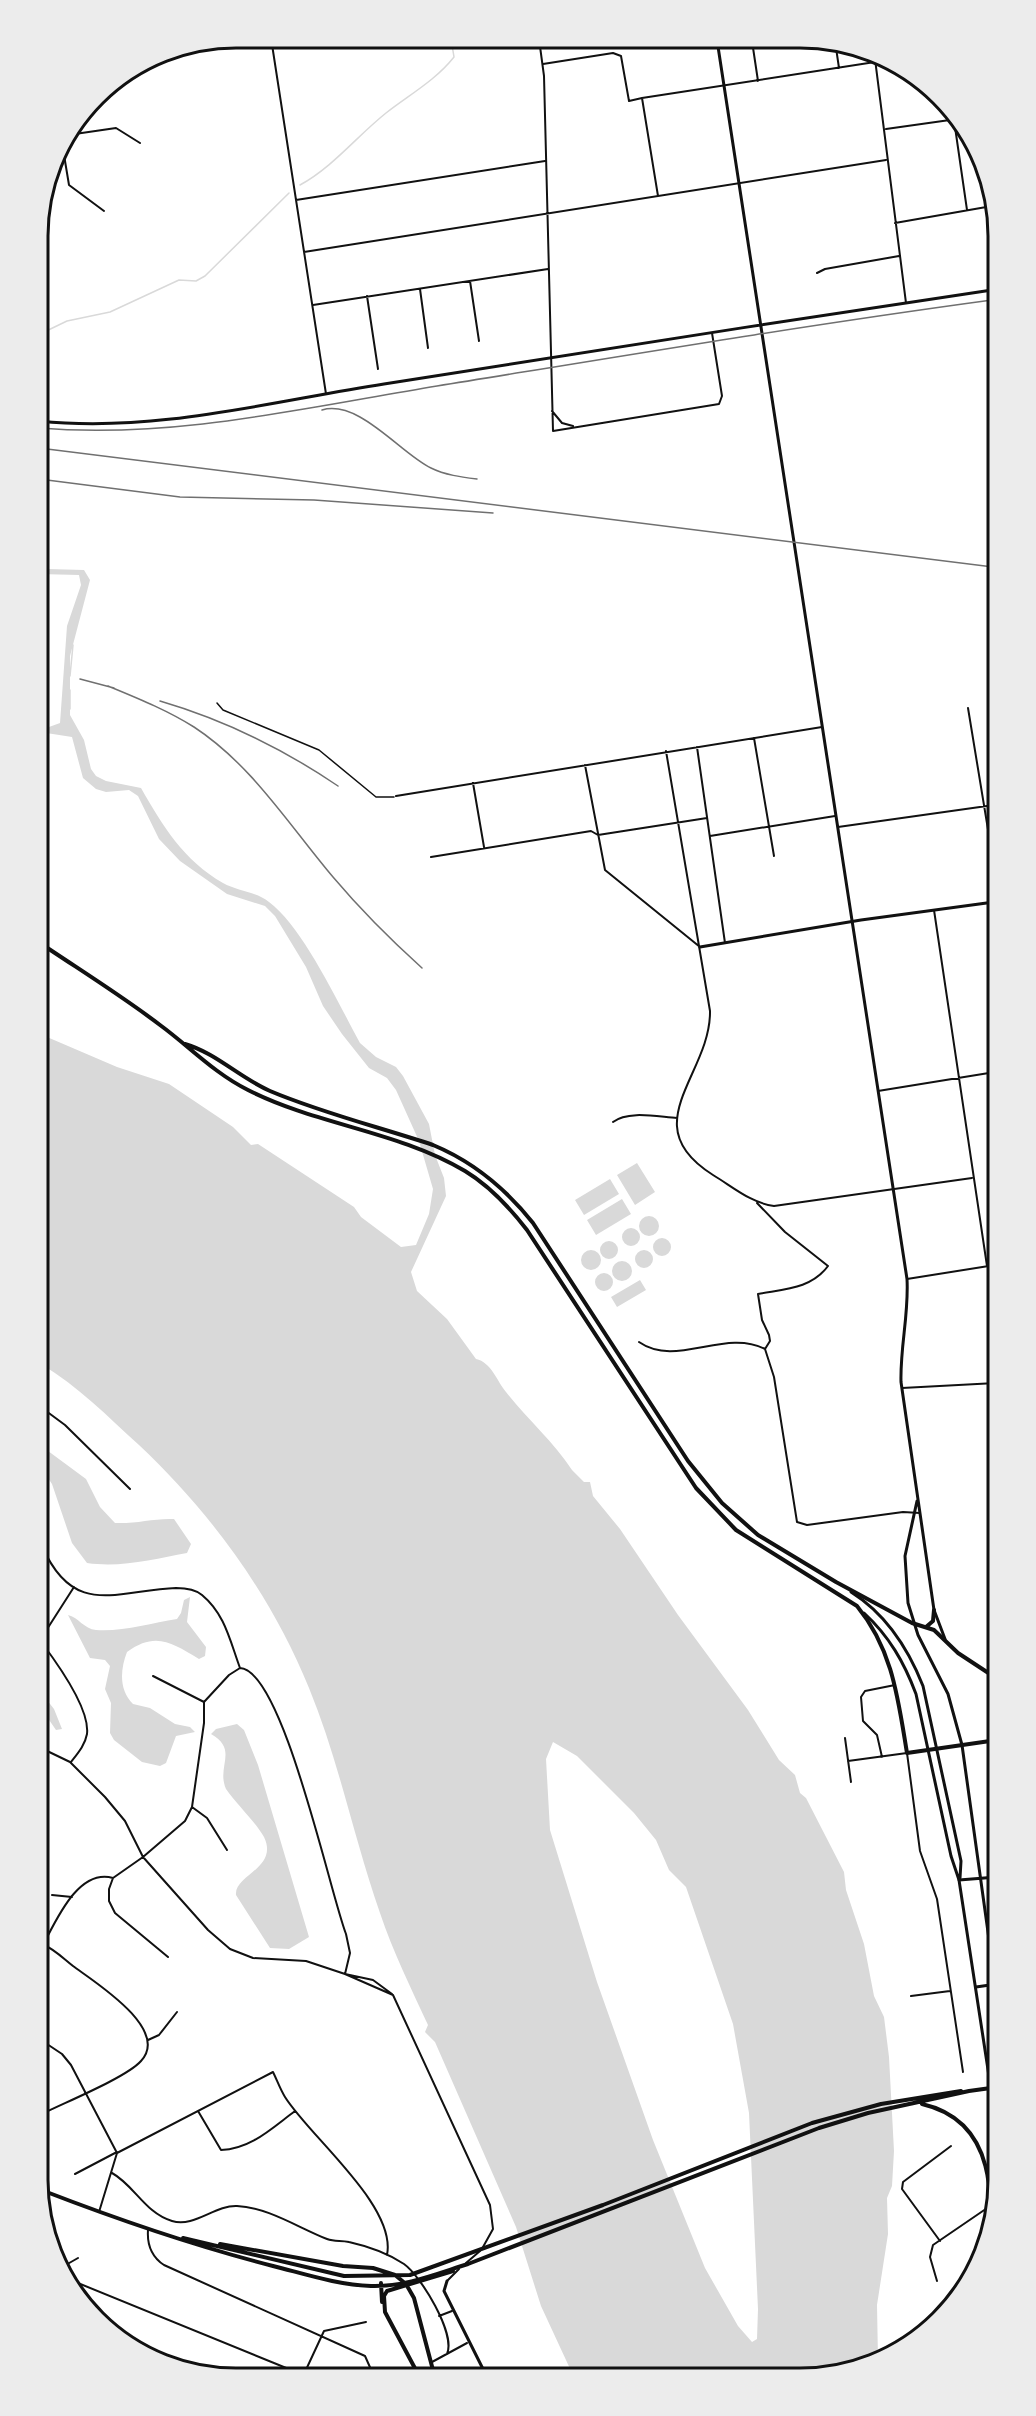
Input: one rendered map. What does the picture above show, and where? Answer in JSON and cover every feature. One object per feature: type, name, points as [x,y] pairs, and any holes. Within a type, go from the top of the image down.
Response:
[{"type":"main road","points":[[718,48],[763,324],[781,464],[907,1279],[908,1310],[900,1364],[916,1489],[934,1610],[944,1636],[953,1648]]},
{"type":"main road","points":[[48,421],[103,424],[167,421],[763,324],[988,291]]},
{"type":"main road","points":[[700,947],[853,921],[988,903]]},
{"type":"main road","points":[[48,949],[184,1043],[195,1056],[215,1070],[266,1099],[440,1159],[466,1171],[487,1187],[510,1208],[527,1230],[691,1481],[716,1511],[762,1549],[857,1606],[890,1640],[908,1670],[932,1764],[951,1856],[959,1880],[988,2072]]},
{"type":"main road","points":[[184,1043],[201,1048],[229,1068],[271,1091],[449,1152],[485,1174],[507,1193],[533,1223],[688,1461],[722,1503],[758,1535],[836,1582],[937,1632],[953,1648],[988,1672]]},
{"type":"main road","points":[[916,1489],[905,1556],[908,1603],[914,1627],[948,1694],[962,1745],[988,1924]]},
{"type":"main road","points":[[836,1582],[876,1612],[905,1647],[923,1686],[961,1861],[959,1880]]},
{"type":"main road","points":[[857,1606],[880,1640],[896,1685],[907,1753],[988,1741]]},
{"type":"main road","points":[[926,1627],[933,1621],[934,1610]]},
{"type":"main road","points":[[959,1880],[988,1878]]},
{"type":"main road","points":[[975,1987],[988,1985]]},
{"type":"main road","points":[[194,2240],[335,2274],[361,2278],[410,2275],[432,2269],[812,2123],[881,2104],[940,2092],[988,2088]]},
{"type":"main road","points":[[385,2312],[385,2293],[390,2289],[434,2278],[819,2127],[861,2115],[969,2091]]},
{"type":"main road","points":[[918,2103],[941,2111],[962,2125],[972,2137],[988,2175]]},
{"type":"main road","points":[[49,2194],[148,2230],[226,2254],[344,2283],[380,2285],[416,2281],[468,2264]]},
{"type":"main road","points":[[166,2235],[343,2266],[373,2268],[395,2275],[406,2284],[414,2298],[433,2368]]},
{"type":"main road","points":[[385,2277],[380,2285],[385,2312],[415,2368]]},
{"type":"main road","points":[[447,2281],[444,2291],[452,2311],[482,2368]]},
{"type":"street","points":[[273,48],[326,394]]},
{"type":"street","points":[[540,48],[543,64],[553,430],[719,404],[722,396],[712,333]]},
{"type":"street","points":[[753,48],[758,81]]},
{"type":"street","points":[[837,52],[839,68]]},
{"type":"street","points":[[543,64],[618,53],[623,60],[629,101],[870,62]]},
{"type":"street","points":[[875,64],[906,303]]},
{"type":"street","points":[[642,98],[658,196]]},
{"type":"street","points":[[885,130],[947,120]]},
{"type":"street","points":[[79,133],[116,128],[140,143]]},
{"type":"street","points":[[958,135],[967,210]]},
{"type":"street","points":[[65,158],[69,185],[104,211]]},
{"type":"street","points":[[296,200],[545,160]]},
{"type":"street","points":[[304,252],[886,160]]},
{"type":"street","points":[[895,223],[985,207]]},
{"type":"street","points":[[817,273],[825,269],[899,256]]},
{"type":"street","points":[[312,305],[548,269]]},
{"type":"street","points":[[470,280],[479,341]]},
{"type":"street","points":[[420,288],[428,348]]},
{"type":"street","points":[[367,296],[378,369]]},
{"type":"street","points":[[551,410],[562,423],[582,426]]},
{"type":"street","points":[[968,708],[988,830]]},
{"type":"street","points":[[396,796],[822,727]]},
{"type":"street","points":[[754,738],[774,856]]},
{"type":"street","points":[[697,746],[725,943]]},
{"type":"street","points":[[666,751],[680,822],[710,1022],[704,1045],[678,1103],[679,1138],[691,1160],[755,1201],[785,1232],[828,1266],[821,1275],[808,1284],[758,1294],[762,1320],[769,1335],[770,1341],[765,1349],[774,1377],[797,1522],[807,1526],[920,1513]]},
{"type":"street","points":[[585,765],[605,870],[700,947]]},
{"type":"street","points":[[473,783],[484,847]]},
{"type":"street","points":[[838,827],[988,806]]},
{"type":"street","points":[[710,836],[837,816]]},
{"type":"street","points":[[431,857],[591,831],[598,835],[707,818]]},
{"type":"street","points":[[907,1279],[987,1266],[957,1077],[934,909]]},
{"type":"street","points":[[878,1091],[988,1073]]},
{"type":"street","points":[[613,1122],[619,1117],[627,1116],[677,1118]]},
{"type":"street","points":[[755,1201],[778,1206],[972,1178]]},
{"type":"street","points":[[639,1341],[652,1350],[660,1351],[741,1342],[765,1349]]},
{"type":"street","points":[[902,1388],[988,1383]]},
{"type":"street","points":[[48,1412],[65,1425],[130,1489]]},
{"type":"street","points":[[48,1556],[58,1573],[83,1593],[103,1597],[163,1588],[185,1588],[200,1593],[220,1614],[240,1668]]},
{"type":"street","points":[[48,1628],[74,1587]]},
{"type":"street","points":[[48,1652],[72,1689],[87,1726],[83,1746],[70,1762]]},
{"type":"street","points":[[48,1938],[72,1897],[96,1877],[113,1878],[143,1857],[185,1821],[192,1807],[204,1723],[204,1702],[229,1675],[240,1668],[251,1670],[264,1686],[289,1744],[346,1934],[350,1953],[345,1974]]},
{"type":"street","points":[[153,1676],[204,1702]]},
{"type":"street","points":[[882,1757],[877,1735],[862,1721],[862,1693],[896,1685]]},
{"type":"street","points":[[845,1738],[851,1782]]},
{"type":"street","points":[[48,1751],[70,1762],[125,1821],[143,1857],[208,1930],[230,1949],[253,1958],[306,1961],[345,1974],[393,1995]]},
{"type":"street","points":[[848,1761],[907,1753],[920,1851],[937,1899],[963,2072]]},
{"type":"street","points":[[192,1807],[207,1818],[227,1850]]},
{"type":"street","points":[[113,1878],[109,1901],[116,1913],[168,1957]]},
{"type":"street","points":[[52,1895],[72,1897]]},
{"type":"street","points":[[48,1948],[127,2007],[147,2040],[147,2052],[141,2061],[124,2073],[48,2111]]},
{"type":"street","points":[[345,1974],[373,1980],[393,1995],[483,2188],[493,2229],[489,2239],[478,2253],[447,2281]]},
{"type":"street","points":[[911,1996],[950,1991]]},
{"type":"street","points":[[147,2040],[159,2036],[177,2012]]},
{"type":"street","points":[[48,2045],[62,2054],[87,2091],[117,2153],[99,2212]]},
{"type":"street","points":[[75,2174],[273,2072],[285,2097],[378,2211],[389,2237],[387,2255]]},
{"type":"street","points":[[198,2111],[221,2150],[235,2148],[260,2138],[296,2111]]},
{"type":"street","points":[[940,2241],[902,2189],[903,2182],[951,2146]]},
{"type":"street","points":[[112,2173],[121,2178],[143,2204],[172,2222],[190,2221],[225,2207],[247,2207],[327,2239],[349,2242],[387,2255],[415,2274],[439,2316],[450,2342],[447,2354]]},
{"type":"street","points":[[937,2281],[930,2258],[933,2245],[985,2210]]},
{"type":"street","points":[[148,2230],[150,2247],[156,2259],[164,2265],[364,2356],[370,2368]]},
{"type":"street","points":[[68,2264],[78,2258]]},
{"type":"street","points":[[81,2285],[287,2368]]},
{"type":"street","points":[[439,2316],[452,2311]]},
{"type":"street","points":[[305,2368],[324,2331],[366,2322]]},
{"type":"street","points":[[432,2362],[467,2343]]},
{"type":"lane","points":[[217,703],[223,710],[319,750],[376,797],[396,796]]},
{"type":"shaded area","points":[[48,569],[84,570],[90,580],[70,656],[70,715],[84,740],[91,769],[96,776],[106,781],[141,788],[166,829],[197,864],[223,883],[264,899],[282,914],[307,948],[360,1043],[376,1057],[396,1067],[403,1076],[429,1124],[435,1155],[444,1178],[446,1196],[411,1272],[417,1291],[447,1319],[476,1359],[490,1368],[522,1412],[557,1449],[572,1470],[584,1482],[590,1482],[593,1496],[620,1529],[678,1615],[748,1710],[779,1760],[795,1775],[800,1793],[806,1798],[844,1872],[846,1890],[864,1944],[874,1996],[884,2017],[889,2057],[894,2151],[892,2186],[887,2198],[888,2234],[877,2305],[878,2351],[849,2362],[800,2368],[570,2368],[541,2306],[516,2227],[435,2042],[425,2032],[428,2025],[396,1956],[380,1913],[320,1716],[277,1620],[258,1588],[215,1528],[166,1471],[92,1402],[48,1369],[48,1037],[117,1067],[169,1084],[233,1127],[251,1145],[258,1144],[354,1207],[361,1217],[401,1247],[416,1245],[429,1214],[433,1189],[419,1141],[396,1090],[387,1078],[369,1068],[342,1034],[323,1006],[306,967],[275,916],[265,906],[227,894],[180,861],[159,839],[138,796],[129,790],[106,792],[96,789],[83,778],[72,737],[48,733],[48,727],[60,723],[67,626],[81,585],[79,575],[48,574]],"holes":[[[553,1742],[577,1756],[634,1813],[656,1840],[669,1870],[686,1887],[733,2024],[749,2113],[758,2309],[757,2339],[752,2342],[738,2326],[705,2268],[653,2140],[597,1982],[550,1830],[546,1759]]]},
{"type":"shaded area","points":[[637,1163],[655,1192],[635,1205],[617,1175]]},
{"type":"shaded area","points":[[610,1179],[619,1194],[584,1215],[575,1200]]},
{"type":"shaded area","points":[[622,1199],[631,1214],[596,1235],[587,1220]]},
{"type":"shaded area","points":[[649,1216],[656,1219],[659,1226],[656,1233],[649,1236],[642,1233],[639,1226],[642,1219]]},
{"type":"shaded area","points":[[631,1228],[639,1233],[640,1237],[635,1245],[631,1246],[623,1241],[622,1237],[627,1229]]},
{"type":"shaded area","points":[[662,1238],[668,1241],[671,1247],[668,1253],[662,1256],[656,1253],[653,1247],[656,1241]]},
{"type":"shaded area","points":[[605,1241],[613,1241],[618,1246],[616,1257],[605,1259],[600,1254],[600,1246]]},
{"type":"shaded area","points":[[591,1250],[598,1253],[601,1260],[598,1267],[591,1270],[584,1267],[581,1260],[584,1253]]},
{"type":"shaded area","points":[[640,1250],[648,1250],[653,1255],[651,1266],[640,1268],[635,1263],[635,1255]]},
{"type":"shaded area","points":[[622,1261],[629,1264],[632,1271],[629,1278],[622,1281],[615,1278],[612,1271],[615,1264]]},
{"type":"shaded area","points":[[600,1273],[608,1273],[613,1278],[611,1289],[600,1291],[595,1286],[595,1278]]},
{"type":"shaded area","points":[[640,1280],[646,1290],[617,1307],[611,1297]]},
{"type":"shaded area","points":[[48,1451],[86,1479],[100,1507],[115,1523],[174,1519],[191,1544],[187,1553],[125,1564],[87,1563],[72,1543],[48,1478]]},
{"type":"shaded area","points":[[190,1597],[187,1622],[206,1647],[205,1656],[199,1659],[172,1644],[155,1641],[147,1642],[127,1652],[122,1679],[125,1693],[133,1704],[150,1708],[175,1724],[190,1727],[195,1732],[176,1736],[166,1763],[160,1766],[142,1762],[114,1740],[110,1733],[111,1703],[105,1689],[110,1666],[105,1660],[90,1658],[68,1615],[96,1630],[126,1628],[177,1619],[184,1600]]},
{"type":"shaded area","points":[[48,1701],[54,1709],[62,1729],[56,1730],[48,1718]]},
{"type":"shaded area","points":[[237,1724],[244,1730],[258,1765],[309,1937],[289,1949],[270,1948],[236,1895],[237,1888],[261,1864],[266,1856],[267,1848],[260,1831],[226,1789],[223,1773],[224,1746],[211,1734],[216,1729]]},
{"type":"waterway","points":[[300,185],[334,160],[386,113],[439,73],[454,57],[452,48]]},
{"type":"waterway","points":[[48,330],[67,321],[110,312],[179,280],[196,281],[205,276],[289,193]]},
{"type":"waterway","points":[[70,676],[73,645]]},
{"type":"waterway","points":[[70,690],[70,709]]},
{"type":"railway","points":[[48,428],[139,429],[239,419],[714,341],[988,301]]},
{"type":"railway","points":[[322,410],[336,409],[350,412],[365,420],[431,468],[447,474],[477,479]]},
{"type":"railway","points":[[48,449],[988,566]]},
{"type":"railway","points":[[48,480],[180,497],[314,500],[493,513]]},
{"type":"railway","points":[[80,679],[114,688]]},
{"type":"railway","points":[[108,686],[184,721],[215,742],[234,759],[269,797],[354,901],[422,968]]},
{"type":"railway","points":[[160,701],[252,736],[296,759],[338,786]]}]
